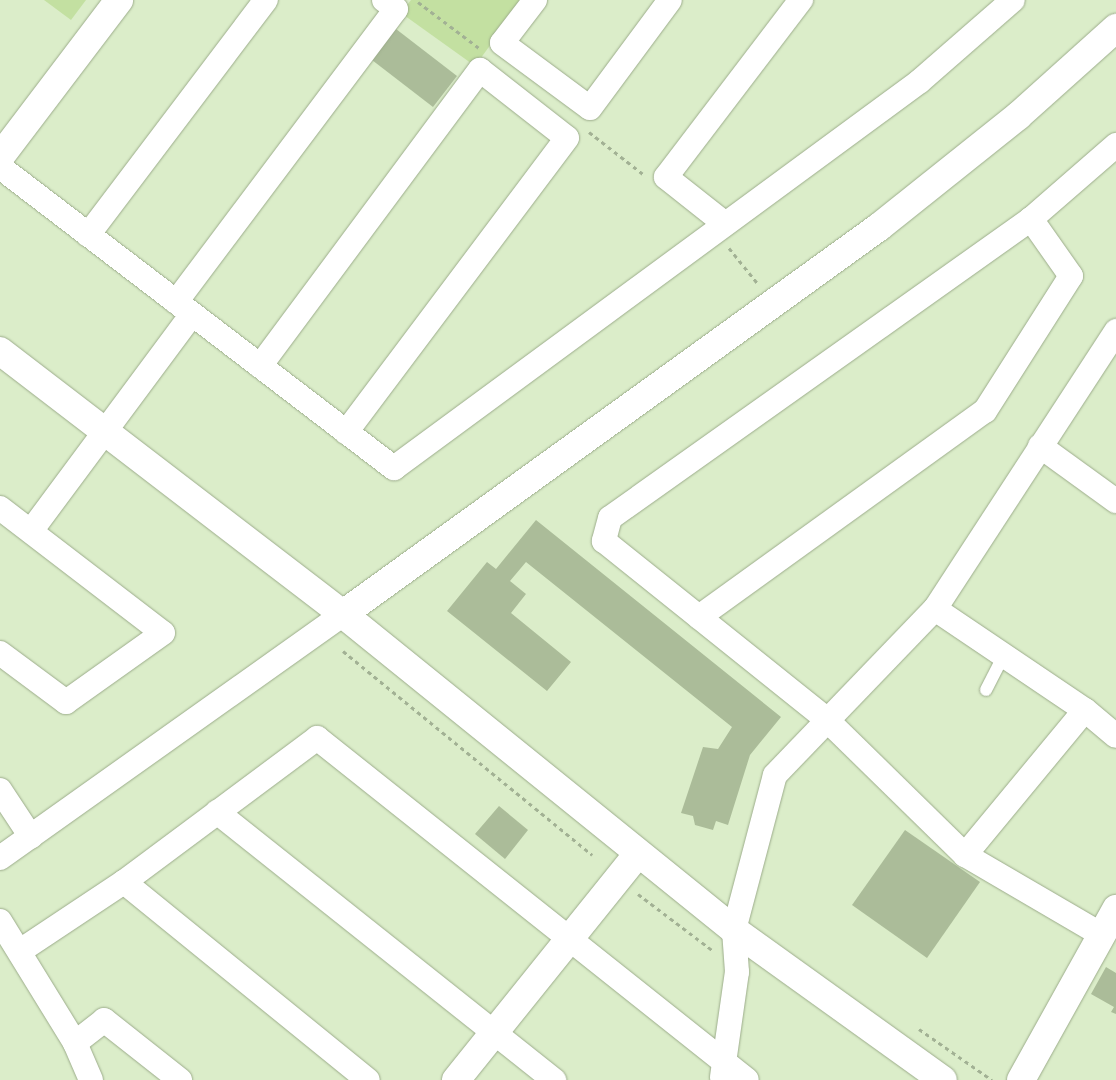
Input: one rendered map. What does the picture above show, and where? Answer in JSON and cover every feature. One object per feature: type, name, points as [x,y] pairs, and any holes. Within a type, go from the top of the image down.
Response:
[{"type":"street","points":[[0,157],[119,0]]},
{"type":"street","points":[[88,235],[266,0]]},
{"type":"street","points":[[31,531],[105,432],[184,308],[396,9],[384,0]]},
{"type":"street","points":[[535,0],[502,43],[590,108],[670,0]]},
{"type":"street","points":[[720,226],[666,177],[801,0]]},
{"type":"street","points":[[0,168],[394,468],[720,226],[920,81],[1013,0]]},
{"type":"street","points":[[0,858],[343,614],[879,227],[1018,116],[1116,28]]},
{"type":"street","points":[[260,366],[480,70],[567,138],[346,432]]},
{"type":"street","points":[[1100,934],[964,855],[825,718],[604,541],[610,518],[1031,220],[1116,146]]},
{"type":"street","points":[[699,617],[985,411],[1071,276],[1031,220]]},
{"type":"street","points":[[722,1072],[737,969],[734,930],[775,775],[825,718],[935,609],[1116,331]]},
{"type":"street","points":[[0,350],[343,614],[734,930],[943,1080]]},
{"type":"street","points":[[1040,446],[1116,501]]},
{"type":"street","points":[[0,508],[163,633],[66,702],[0,653]]},
{"type":"street","points":[[935,609],[1085,710],[1116,736]]},
{"type":"street","points":[[964,855],[1085,710]]},
{"type":"street","points":[[20,950],[124,882],[317,738],[570,941],[722,1072],[747,1080]]},
{"type":"street","points":[[0,790],[31,837]]},
{"type":"street","points":[[217,812],[554,1080]]},
{"type":"street","points":[[456,1080],[496,1033],[638,854]]},
{"type":"street","points":[[124,882],[368,1080]]},
{"type":"street","points":[[1021,1080],[1100,934],[1116,909]]},
{"type":"street","points":[[0,921],[20,950],[75,1043],[91,1080]]},
{"type":"street","points":[[75,1043],[104,1020],[180,1080]]},
{"type":"lane","points":[[986,690],[1004,655]]},
{"type":"path","points":[[416,0],[482,51]]},
{"type":"path","points":[[585,130],[646,177]]},
{"type":"path","points":[[720,226],[758,285]]},
{"type":"path","points":[[343,651],[592,855]]},
{"type":"path","points":[[635,892],[737,969]]},
{"type":"green space","points":[[44,0],[86,0],[71,20]]},
{"type":"green space","points":[[411,0],[523,0],[475,66],[401,13]]},
{"type":"building","points":[[396,29],[457,76],[433,107],[372,60]]},
{"type":"building","points":[[536,520],[781,717],[750,755],[728,825],[716,821],[713,830],[695,825],[693,816],[681,813],[703,747],[718,749],[732,727],[526,562],[510,581],[526,594],[511,613],[571,662],[547,691],[447,611],[487,562],[496,569]]},
{"type":"building","points":[[499,806],[528,830],[505,859],[475,834]]},
{"type":"building","points":[[905,830],[980,882],[927,958],[852,905]]},
{"type":"building","points":[[1106,967],[1116,973],[1116,1014],[1111,1012],[1114,1007],[1091,994]]}]
